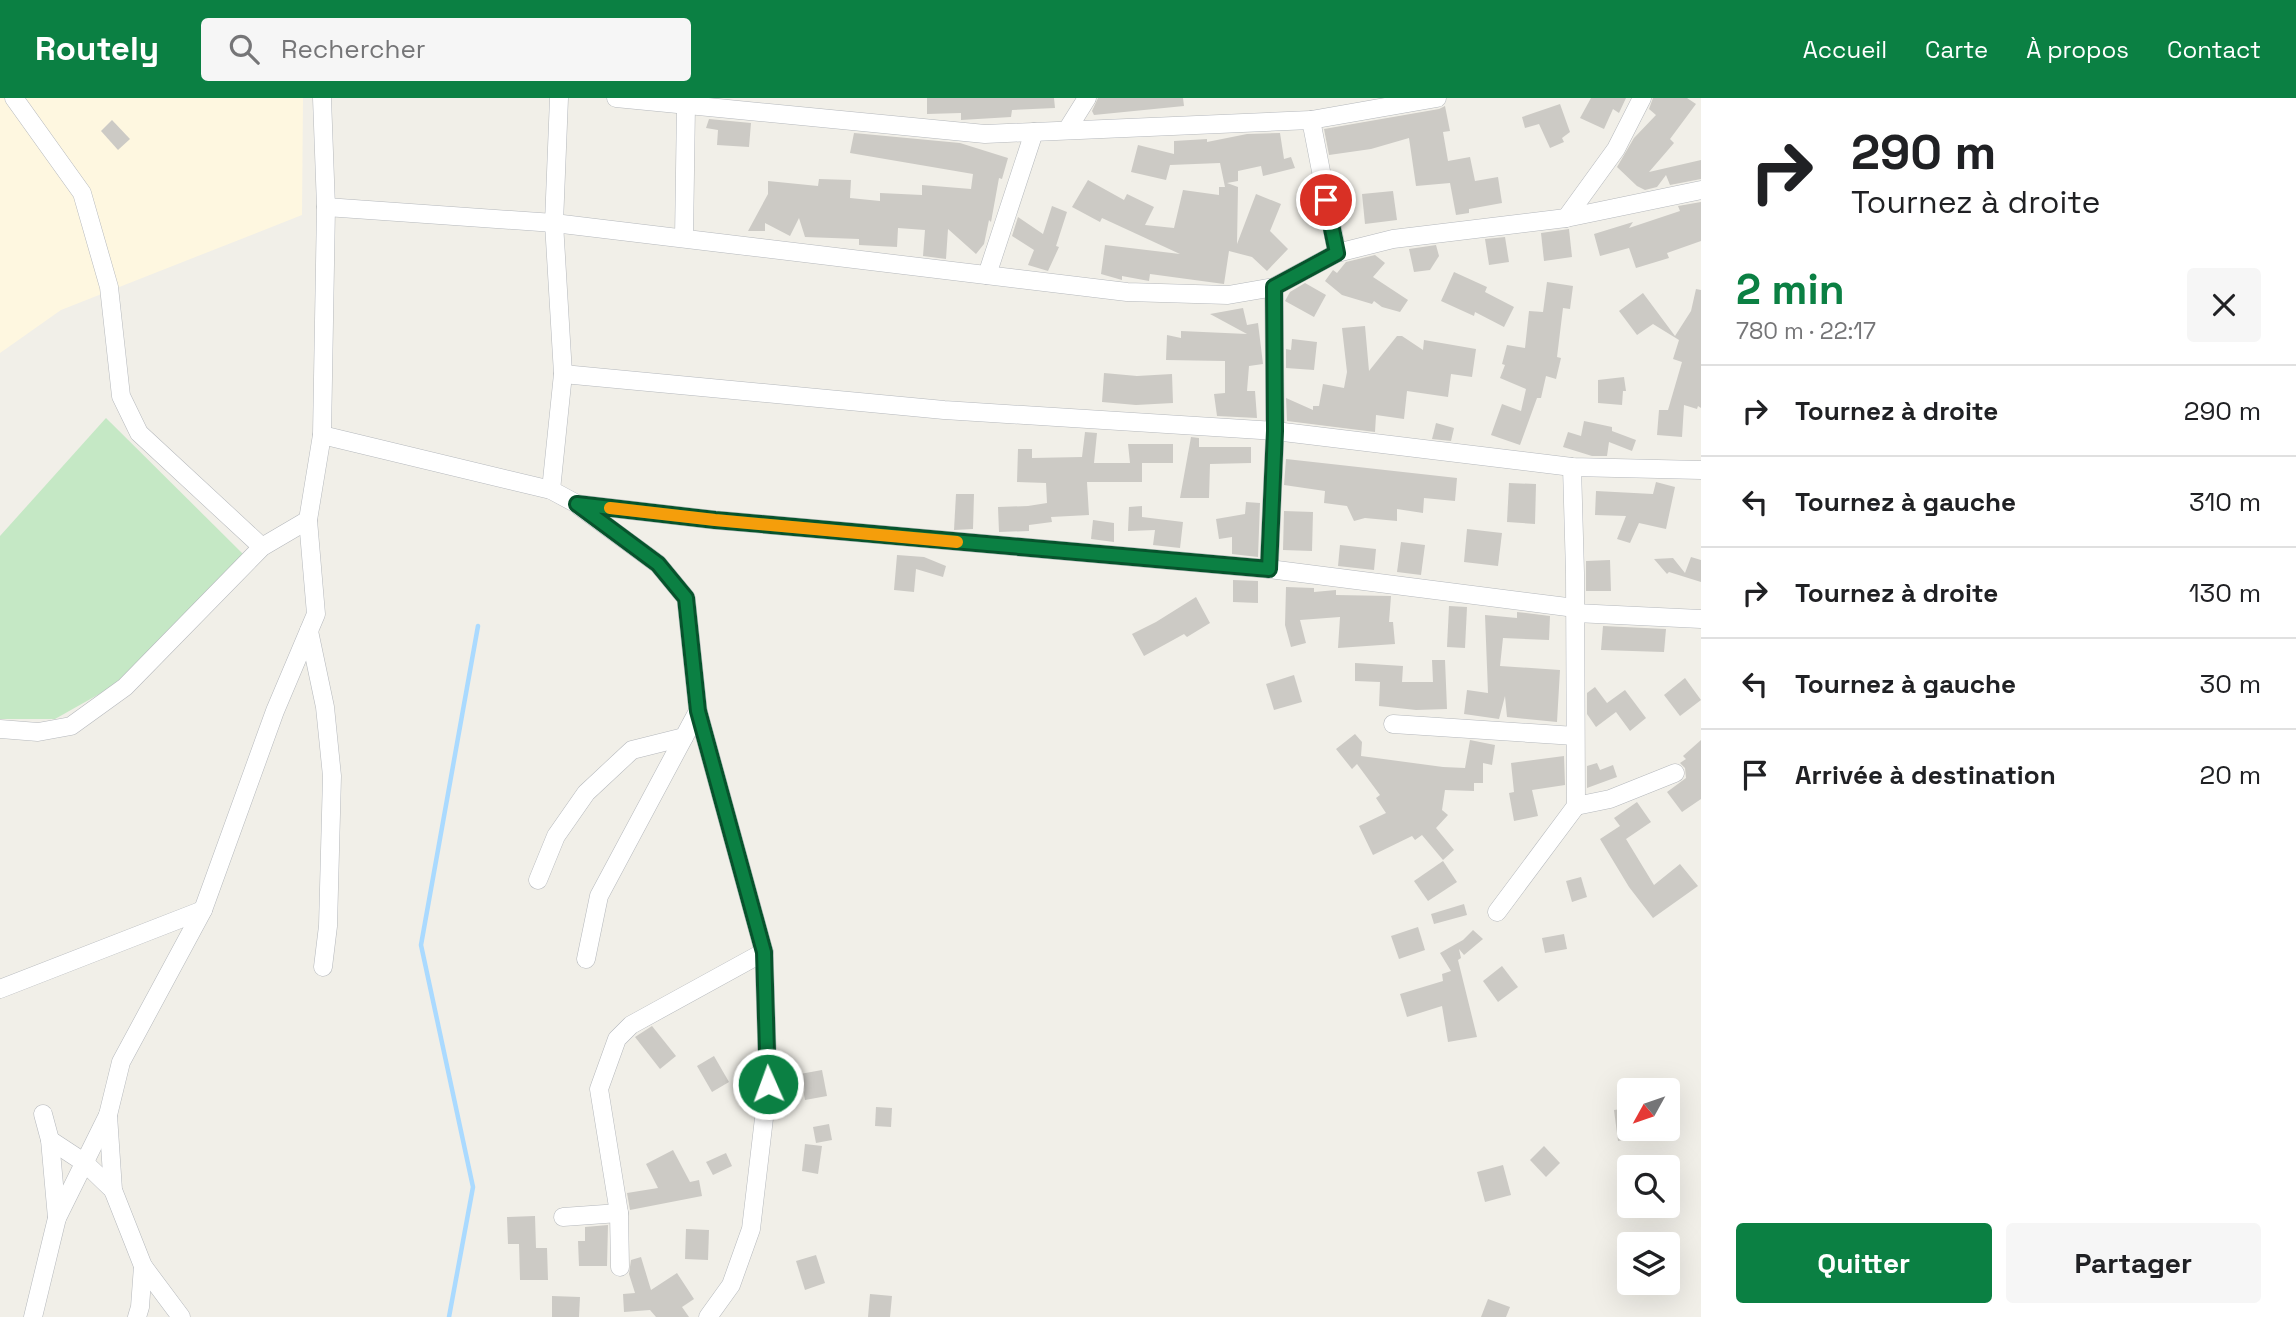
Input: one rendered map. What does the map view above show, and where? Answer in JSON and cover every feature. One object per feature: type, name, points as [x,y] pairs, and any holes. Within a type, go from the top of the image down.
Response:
[{"type":"street","points":[[14,98],[82,193],[109,288],[121,397],[139,433],[262,547]]},
{"type":"street","points":[[33,1317],[57,1218],[108,1115],[121,1062],[204,911],[275,711],[316,614],[308,520],[322,435],[326,207],[322,98]]},
{"type":"street","points":[[551,490],[563,374],[554,223],[559,98]]},
{"type":"street","points":[[616,98],[985,134],[1311,120],[1437,98]]},
{"type":"street","points":[[1067,130],[1087,98]]},
{"type":"street","points":[[1566,218],[1616,149],[1642,98]]},
{"type":"street","points":[[684,238],[686,105]]},
{"type":"street","points":[[1311,120],[1337,253]]},
{"type":"street","points":[[987,275],[1034,132]]},
{"type":"street","points":[[326,207],[554,223],[1127,292],[1228,295],[1274,287],[1337,253],[1393,239],[1566,218],[1701,190]]},
{"type":"street","points":[[1269,569],[1275,431],[1274,287]]},
{"type":"street","points":[[563,374],[944,410],[1275,431],[1572,467],[1701,470]]},
{"type":"street","points":[[322,435],[551,490],[577,504],[658,564],[686,598],[698,711],[764,952],[768,1084],[751,1229],[731,1286],[708,1317]]},
{"type":"street","points":[[1497,912],[1576,806],[1572,467]]},
{"type":"street","points":[[577,504],[715,520],[1269,569],[1575,611],[1701,619]]},
{"type":"street","points":[[0,729],[38,732],[71,726],[125,687],[262,547],[308,520]]},
{"type":"street","points":[[309,631],[325,707],[332,776],[328,926],[323,967]]},
{"type":"street","points":[[586,959],[599,896],[698,711]]},
{"type":"street","points":[[1393,724],[1575,736]]},
{"type":"street","points":[[538,880],[556,836],[586,793],[632,750],[684,737]]},
{"type":"street","points":[[1576,806],[1610,799],[1675,774]]},
{"type":"street","points":[[0,989],[204,911]]},
{"type":"street","points":[[620,1267],[619,1213],[599,1089],[617,1039],[631,1025],[764,952]]},
{"type":"street","points":[[43,1114],[50,1140],[57,1218]]},
{"type":"street","points":[[108,1115],[113,1190],[143,1266],[181,1317]]},
{"type":"street","points":[[50,1140],[85,1163],[113,1190]]},
{"type":"street","points":[[563,1217],[619,1213]]},
{"type":"street","points":[[137,1317],[143,1266]]},
{"type":"shaded area","points":[[0,98],[303,98],[302,215],[61,310],[0,353]]},
{"type":"green space","points":[[106,418],[243,554],[117,684],[55,719],[0,719],[0,536]]},
{"type":"building","points":[[927,98],[1054,98],[1055,108],[1012,110],[1011,117],[961,120],[961,113],[927,114]]},
{"type":"building","points":[[1098,98],[1183,98],[1184,106],[1094,115],[1092,111]]},
{"type":"building","points":[[1591,98],[1626,98],[1619,113],[1613,109],[1604,129],[1580,118]]},
{"type":"building","points":[[1653,98],[1687,98],[1696,104],[1670,139],[1674,143],[1649,172],[1701,160],[1701,179],[1670,185],[1666,175],[1657,187],[1645,190],[1617,167],[1634,138],[1656,115],[1649,109]]},
{"type":"building","points":[[1560,104],[1570,132],[1562,138],[1564,142],[1550,148],[1539,124],[1525,128],[1522,117]]},
{"type":"building","points":[[1445,106],[1450,131],[1443,132],[1448,161],[1470,157],[1475,181],[1498,177],[1502,203],[1469,209],[1469,213],[1456,215],[1450,183],[1416,186],[1409,138],[1371,149],[1329,155],[1324,129]]},
{"type":"building","points":[[709,119],[751,123],[749,147],[717,145],[718,130],[706,128]]},
{"type":"building","points":[[112,120],[130,139],[118,150],[101,131]]},
{"type":"building","points":[[854,133],[960,143],[1008,158],[1002,179],[999,178],[984,244],[976,254],[948,229],[946,259],[923,256],[925,230],[898,228],[897,247],[859,245],[859,239],[805,237],[799,218],[790,236],[765,223],[765,231],[748,231],[768,194],[768,181],[818,186],[819,179],[851,180],[850,198],[880,201],[880,193],[922,195],[922,185],[971,189],[973,174],[850,153]]},
{"type":"building","points":[[1280,133],[1284,159],[1291,157],[1295,168],[1263,176],[1261,166],[1238,171],[1238,181],[1227,183],[1238,187],[1237,244],[1256,194],[1281,204],[1270,231],[1288,249],[1267,271],[1252,257],[1229,251],[1224,284],[1150,274],[1149,281],[1122,276],[1122,280],[1101,274],[1105,245],[1180,254],[1102,218],[1100,222],[1072,207],[1088,180],[1124,200],[1127,194],[1154,207],[1145,225],[1174,228],[1183,190],[1219,195],[1219,187],[1225,187],[1220,163],[1170,165],[1166,180],[1131,172],[1138,145],[1174,154],[1174,141],[1207,139],[1207,142],[1247,134]]},
{"type":"building","points":[[1393,191],[1397,220],[1365,224],[1362,194]]},
{"type":"building","points":[[1701,202],[1701,241],[1667,253],[1669,258],[1636,268],[1629,248],[1600,256],[1594,234],[1633,222],[1629,228],[1680,211],[1678,206]]},
{"type":"building","points":[[1052,206],[1067,212],[1056,246],[1059,247],[1048,271],[1028,265],[1034,250],[1012,236],[1018,217],[1043,234]]},
{"type":"building","points":[[1569,229],[1572,257],[1544,261],[1541,233]]},
{"type":"building","points":[[1505,237],[1509,262],[1489,265],[1485,239]]},
{"type":"building","points":[[1436,245],[1439,256],[1430,270],[1414,272],[1409,249]]},
{"type":"building","points":[[1375,255],[1385,263],[1373,277],[1408,300],[1400,312],[1382,307],[1374,301],[1372,304],[1342,295],[1325,281],[1333,270],[1337,273],[1346,262]]},
{"type":"building","points":[[1454,272],[1487,287],[1485,292],[1514,307],[1504,327],[1475,312],[1474,316],[1441,301]]},
{"type":"building","points":[[1547,282],[1573,286],[1570,309],[1563,308],[1557,357],[1561,358],[1556,379],[1546,376],[1541,398],[1537,398],[1520,445],[1491,435],[1502,404],[1521,411],[1526,389],[1500,378],[1505,365],[1502,364],[1507,345],[1525,348],[1529,311],[1543,312]]},
{"type":"building","points":[[1305,283],[1326,295],[1314,317],[1285,301],[1290,292]]},
{"type":"building","points":[[1696,289],[1701,290],[1701,408],[1684,405],[1682,437],[1657,435],[1659,410],[1668,410],[1682,362],[1673,359],[1679,340],[1653,324],[1637,335],[1619,311],[1643,293],[1675,336],[1691,311]]},
{"type":"building","points":[[1243,308],[1247,325],[1258,323],[1263,364],[1249,366],[1247,391],[1255,391],[1257,418],[1217,416],[1214,394],[1225,393],[1225,361],[1166,360],[1167,335],[1181,338],[1181,331],[1247,334],[1210,314]]},
{"type":"building","points":[[1365,326],[1369,371],[1397,336],[1402,336],[1423,350],[1424,340],[1476,349],[1472,377],[1451,374],[1448,397],[1407,391],[1404,419],[1376,415],[1375,432],[1287,421],[1286,398],[1313,410],[1313,406],[1319,406],[1323,384],[1344,388],[1347,372],[1342,328]]},
{"type":"building","points":[[1292,339],[1317,342],[1314,370],[1286,368],[1286,349],[1291,350]]},
{"type":"building","points":[[1104,373],[1137,376],[1172,374],[1173,403],[1136,405],[1102,402]]},
{"type":"building","points":[[1624,377],[1626,391],[1623,391],[1622,405],[1598,403],[1598,380]]},
{"type":"building","points":[[1584,421],[1612,427],[1612,431],[1636,440],[1632,451],[1609,442],[1607,456],[1592,456],[1563,447],[1568,432],[1581,436]]},
{"type":"building","points":[[1436,423],[1454,428],[1451,441],[1432,439]]},
{"type":"building","points":[[1085,432],[1097,433],[1094,463],[1130,463],[1128,444],[1173,444],[1173,463],[1142,463],[1142,482],[1087,482],[1089,515],[1051,517],[1052,522],[1029,525],[1029,531],[999,532],[998,507],[1047,503],[1046,483],[1017,482],[1018,449],[1032,449],[1032,458],[1082,457]]},
{"type":"building","points":[[1191,437],[1199,438],[1199,447],[1251,447],[1251,463],[1210,464],[1209,498],[1180,498]]},
{"type":"building","points":[[1286,459],[1457,478],[1455,501],[1424,498],[1423,513],[1397,509],[1397,521],[1365,518],[1354,521],[1347,506],[1324,503],[1325,491],[1284,485]]},
{"type":"building","points":[[1656,482],[1675,487],[1666,529],[1639,523],[1630,543],[1617,539],[1626,516],[1595,515],[1596,491],[1653,494]]},
{"type":"building","points":[[1509,483],[1536,484],[1535,524],[1507,522]]},
{"type":"building","points":[[956,494],[974,494],[973,529],[954,530]]},
{"type":"building","points":[[1246,502],[1260,503],[1258,557],[1232,554],[1232,537],[1219,539],[1216,519],[1245,514]]},
{"type":"building","points":[[1142,506],[1142,517],[1183,522],[1180,548],[1153,545],[1155,530],[1128,531],[1129,507]]},
{"type":"building","points":[[1284,511],[1313,512],[1312,551],[1283,550]]},
{"type":"building","points":[[1093,520],[1114,523],[1114,542],[1091,539]]},
{"type":"building","points":[[1467,529],[1502,533],[1498,566],[1464,562]]},
{"type":"building","points":[[1401,542],[1425,545],[1421,575],[1397,572]]},
{"type":"building","points":[[1340,545],[1376,549],[1374,570],[1338,566]]},
{"type":"building","points":[[897,555],[924,557],[946,566],[943,577],[916,569],[914,592],[894,590]]},
{"type":"building","points":[[1691,557],[1701,560],[1701,582],[1669,572],[1667,574],[1654,559],[1673,558],[1685,573]]},
{"type":"building","points":[[1610,560],[1611,591],[1586,591],[1586,561]]},
{"type":"building","points":[[1233,580],[1258,581],[1258,603],[1233,602]]},
{"type":"building","points":[[1286,587],[1314,588],[1314,592],[1336,590],[1336,595],[1391,596],[1389,622],[1393,622],[1395,644],[1338,648],[1340,617],[1300,620],[1306,643],[1291,647],[1285,625]]},
{"type":"building","points":[[1196,597],[1210,623],[1187,637],[1184,634],[1144,656],[1132,634]]},
{"type":"building","points":[[1449,606],[1467,607],[1465,648],[1447,647]]},
{"type":"building","points":[[1517,612],[1550,616],[1549,640],[1503,638],[1500,666],[1560,670],[1557,722],[1507,717],[1505,696],[1499,719],[1464,714],[1467,690],[1488,693],[1485,615],[1517,618]]},
{"type":"building","points":[[1603,626],[1666,629],[1664,652],[1601,650]]},
{"type":"building","points":[[1432,660],[1445,660],[1447,709],[1416,710],[1379,706],[1380,682],[1355,681],[1355,663],[1403,666],[1402,682],[1433,682]]},
{"type":"building","points":[[1294,675],[1302,702],[1274,710],[1266,684]]},
{"type":"building","points":[[1685,678],[1701,700],[1680,716],[1664,695]]},
{"type":"building","points":[[1595,687],[1607,703],[1625,690],[1646,718],[1630,731],[1616,712],[1596,727],[1587,714],[1587,693]]},
{"type":"building","points":[[1355,734],[1362,742],[1361,756],[1443,767],[1465,768],[1470,740],[1495,745],[1492,765],[1483,763],[1483,783],[1474,783],[1474,791],[1445,790],[1442,810],[1448,815],[1436,828],[1454,850],[1443,860],[1422,835],[1415,840],[1412,836],[1373,855],[1359,826],[1386,813],[1376,798],[1380,795],[1357,764],[1352,769],[1336,749]]},
{"type":"building","points":[[1701,740],[1701,799],[1682,812],[1667,792],[1686,778],[1685,768],[1680,763],[1686,759],[1683,756]]},
{"type":"building","points":[[1564,756],[1565,785],[1532,790],[1538,816],[1514,821],[1509,793],[1514,792],[1511,763]]},
{"type":"building","points":[[1597,763],[1600,770],[1613,765],[1617,777],[1587,788],[1587,766]]},
{"type":"building","points":[[1637,802],[1651,822],[1626,839],[1654,885],[1680,864],[1698,886],[1653,918],[1629,887],[1600,839],[1620,826],[1614,818]]},
{"type":"building","points":[[1443,861],[1457,882],[1428,901],[1414,881]]},
{"type":"building","points":[[1581,877],[1587,897],[1572,902],[1566,881]]},
{"type":"building","points":[[1464,904],[1467,915],[1434,924],[1431,914]]},
{"type":"building","points":[[1418,927],[1425,950],[1399,959],[1391,936]]},
{"type":"building","points":[[1473,930],[1483,939],[1464,955],[1459,949],[1461,958],[1458,960],[1477,1037],[1448,1042],[1442,1006],[1407,1017],[1400,994],[1443,981],[1442,974],[1451,971],[1440,953],[1463,940]]},
{"type":"building","points":[[1564,934],[1567,949],[1545,953],[1542,938]]},
{"type":"building","points":[[1502,966],[1518,987],[1498,1002],[1483,981]]},
{"type":"building","points":[[652,1026],[676,1056],[660,1069],[635,1037]]},
{"type":"building","points":[[714,1056],[729,1082],[712,1092],[697,1066]]},
{"type":"building","points":[[822,1070],[827,1096],[805,1100],[800,1074]]},
{"type":"building","points":[[876,1107],[892,1108],[891,1127],[875,1126]]},
{"type":"building","points":[[1614,1110],[1617,1110],[1617,1133]]},
{"type":"building","points":[[829,1124],[832,1140],[816,1143],[813,1127]]},
{"type":"building","points":[[805,1144],[822,1146],[818,1174],[802,1171]]},
{"type":"building","points":[[1544,1146],[1560,1163],[1546,1177],[1530,1160]]},
{"type":"building","points":[[673,1150],[690,1182],[699,1180],[702,1196],[630,1210],[627,1193],[658,1188],[646,1164]]},
{"type":"building","points":[[726,1153],[732,1166],[713,1175],[706,1162]]},
{"type":"building","points":[[1503,1165],[1511,1195],[1485,1202],[1477,1172]]},
{"type":"building","points":[[535,1216],[536,1248],[547,1248],[548,1280],[520,1280],[519,1244],[508,1244],[507,1217]]},
{"type":"building","points":[[608,1225],[607,1266],[579,1266],[578,1241],[585,1241],[585,1227]]},
{"type":"building","points":[[686,1229],[709,1230],[708,1260],[685,1259]]},
{"type":"building","points":[[816,1255],[825,1283],[805,1290],[796,1261]]},
{"type":"building","points":[[641,1257],[651,1290],[677,1273],[694,1299],[682,1307],[689,1317],[656,1317],[650,1310],[624,1312],[623,1294],[635,1293],[629,1274],[631,1260]]},
{"type":"building","points":[[870,1294],[892,1296],[890,1317],[868,1317]]},
{"type":"building","points":[[552,1296],[580,1297],[579,1317],[552,1317]]},
{"type":"building","points":[[1488,1299],[1510,1307],[1506,1317],[1481,1317]]},
{"type":"waterway","points":[[449,1317],[473,1187],[421,945],[478,626]]},
{"type":"slow traffic","points":[[610,508],[957,542]]},
{"type":"route","points":[[768,1084],[764,952],[698,711],[686,598],[658,564],[577,504],[715,520],[1269,569],[1275,431],[1274,287],[1337,253],[1326,200]]}]
